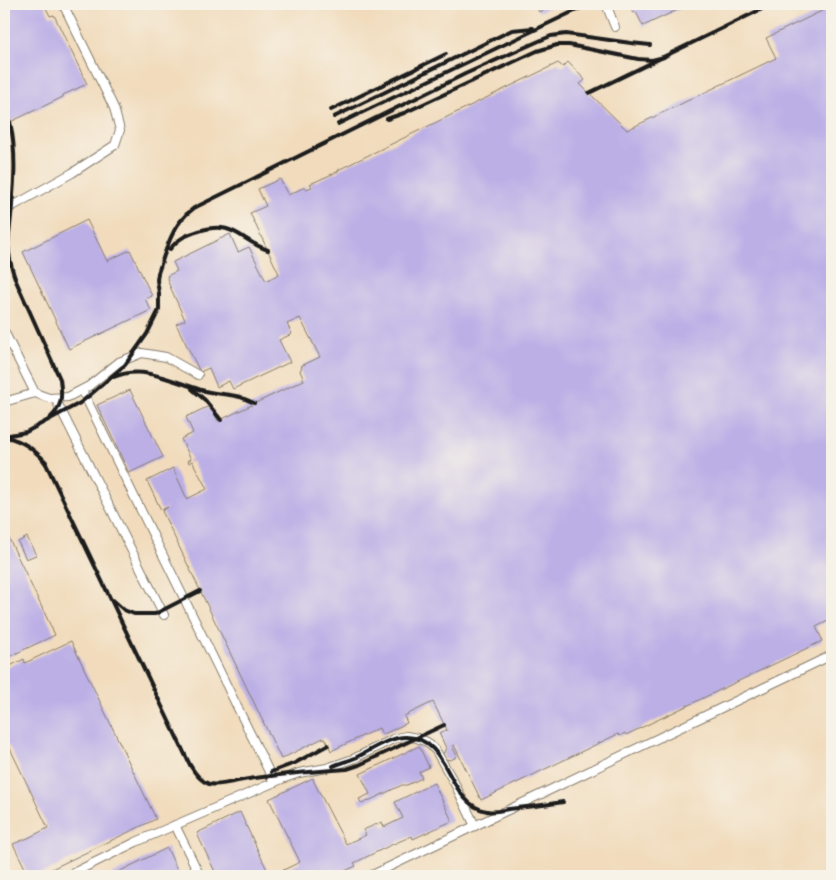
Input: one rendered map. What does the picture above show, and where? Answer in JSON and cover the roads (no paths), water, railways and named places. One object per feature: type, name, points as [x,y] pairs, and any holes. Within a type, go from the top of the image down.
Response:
[{"type":"lane","points":[[4,211],[72,173],[115,145],[120,130],[114,108],[63,4]]},
{"type":"lane","points":[[606,4],[615,27]]},
{"type":"lane","points":[[4,331],[35,393]]},
{"type":"lane","points":[[4,402],[35,393],[50,398],[68,397],[89,386],[119,362],[142,353],[166,357],[198,375]]},
{"type":"lane","points":[[82,390],[274,782]]},
{"type":"lane","points":[[55,398],[164,615]]},
{"type":"lane","points":[[370,876],[832,655]]},
{"type":"lane","points":[[67,876],[136,842],[274,782],[353,759],[393,739],[406,736],[427,742],[436,751],[455,784],[475,826]]},
{"type":"lane","points":[[175,825],[200,876]]},
{"type":"railway","points":[[338,124],[589,4]]},
{"type":"railway","points":[[589,93],[772,4]]},
{"type":"railway","points":[[334,117],[512,30],[533,28]]},
{"type":"railway","points":[[4,436],[26,432],[80,403],[125,365],[147,334],[159,310],[158,273],[172,235],[180,221],[194,208],[465,74],[551,36],[566,34],[650,45]]},
{"type":"railway","points":[[387,119],[404,113],[537,51],[557,45],[569,45],[638,59],[652,60],[664,57]]},
{"type":"railway","points":[[331,110],[446,54]]},
{"type":"railway","points":[[10,122],[13,137],[14,168],[8,244],[9,253],[16,281],[60,379],[60,404],[51,417]]},
{"type":"railway","points":[[170,249],[190,234],[211,228],[220,228],[236,233],[268,250]]},
{"type":"railway","points":[[114,377],[137,373],[160,376],[205,391],[240,397],[254,403]]},
{"type":"railway","points":[[192,389],[205,400],[221,420]]},
{"type":"railway","points":[[6,437],[28,446],[46,462]]},
{"type":"railway","points":[[41,457],[190,765],[203,781],[214,785],[266,777],[347,769],[444,725]]},
{"type":"railway","points":[[113,600],[124,610],[134,614],[155,614],[200,591]]},
{"type":"railway","points":[[333,766],[355,758],[387,741],[407,737],[421,740],[432,748],[441,759],[463,797],[474,806],[493,812],[563,802]]},
{"type":"railway","points":[[271,772],[295,763],[328,745]]}]
